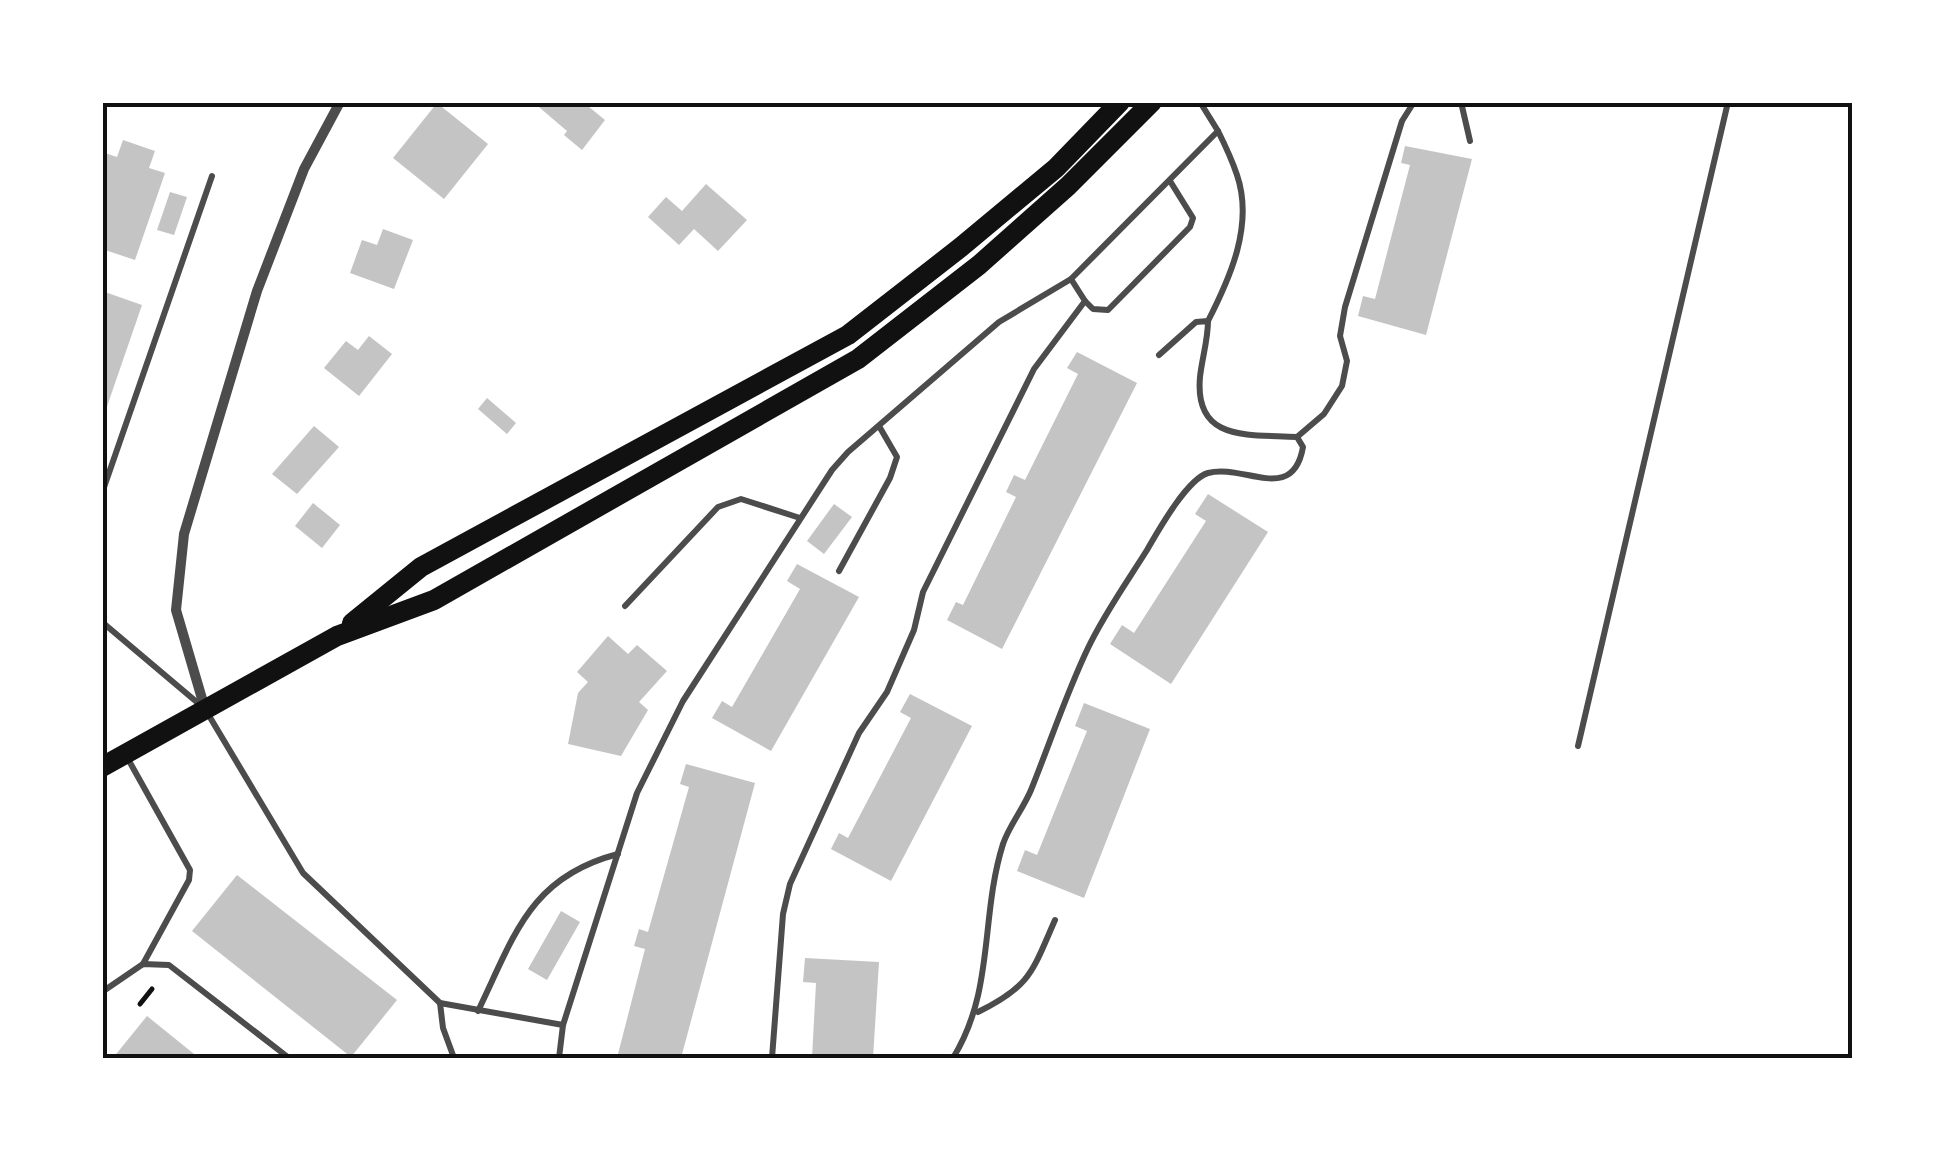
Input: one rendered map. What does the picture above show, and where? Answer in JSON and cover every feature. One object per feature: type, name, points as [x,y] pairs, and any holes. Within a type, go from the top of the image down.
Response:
[{"type":"main road","points":[[337,636],[421,567],[848,335],[1056,168],[1120,102]]},
{"type":"main road","points":[[102,766],[337,636],[434,600],[858,359],[979,265],[1068,186],[1152,102]]},
{"type":"street","points":[[206,709],[176,610],[184,534],[257,291],[304,170],[340,102]]},
{"type":"lane","points":[[1200,102],[1218,130],[1239,179],[1242,216],[1233,267],[1208,321],[1198,400],[1206,417],[1221,428],[1252,436],[1298,437],[1324,414],[1342,386],[1347,361],[1340,336],[1345,308],[1402,121],[1414,102]]},
{"type":"lane","points":[[1461,102],[1470,141]]},
{"type":"lane","points":[[1578,746],[1728,102]]},
{"type":"lane","points":[[559,1058],[564,1026],[637,793],[683,701],[832,470],[1000,322],[1071,279],[1218,130]]},
{"type":"lane","points":[[102,493],[212,176]]},
{"type":"lane","points":[[1071,279],[1093,309],[1108,310],[1190,227],[1193,218],[1170,181]]},
{"type":"lane","points":[[772,1058],[781,932],[790,884],[860,733],[888,692],[914,630],[923,592],[1034,369],[1085,301]]},
{"type":"lane","points":[[1159,356],[1196,322],[1208,321]]},
{"type":"lane","points":[[839,571],[890,478],[897,457],[880,426]]},
{"type":"lane","points":[[953,1058],[976,1012],[996,870],[1004,840],[1025,805],[1088,648],[1166,520],[1192,486],[1207,473],[1273,480],[1288,474],[1301,460],[1304,446],[1298,437]]},
{"type":"lane","points":[[625,606],[718,507],[741,499],[800,518]]},
{"type":"lane","points":[[102,622],[206,709],[303,874],[440,1003],[564,1026]]},
{"type":"lane","points":[[102,992],[143,964],[190,880],[190,870],[125,754]]},
{"type":"lane","points":[[478,1011],[525,916],[540,896],[586,862],[618,854]]},
{"type":"lane","points":[[976,1012],[1008,997],[1031,975],[1055,920]]},
{"type":"lane","points":[[143,964],[169,965],[289,1058]]},
{"type":"lane","points":[[440,1003],[442,1028],[454,1058]]},
{"type":"path","points":[[140,1004],[152,989]]},
{"type":"building","points":[[533,102],[583,102],[605,120],[582,150],[564,135],[567,131]]},
{"type":"building","points":[[437,103],[488,144],[444,199],[393,158]]},
{"type":"building","points":[[123,140],[155,151],[149,168],[165,173],[135,260],[102,249],[102,152],[117,157]]},
{"type":"building","points":[[1405,146],[1472,159],[1426,335],[1358,316],[1363,296],[1375,299],[1410,165],[1401,163]]},
{"type":"building","points":[[706,184],[747,220],[718,251],[694,229],[679,245],[648,217],[666,197],[682,211]]},
{"type":"building","points":[[170,192],[187,197],[174,235],[157,230]]},
{"type":"building","points":[[383,229],[413,240],[394,289],[350,273],[362,240],[377,245]]},
{"type":"building","points":[[102,291],[142,305],[103,418],[102,418]]},
{"type":"building","points":[[369,336],[392,354],[359,396],[324,368],[346,341],[358,350]]},
{"type":"building","points":[[1077,352],[1137,383],[1002,649],[947,620],[956,602],[963,605],[1016,497],[1006,492],[1014,475],[1025,480],[1078,374],[1067,368]]},
{"type":"building","points":[[487,398],[516,423],[507,434],[478,409]]},
{"type":"building","points":[[314,426],[339,447],[297,494],[272,474]]},
{"type":"building","points":[[1208,494],[1268,532],[1171,684],[1110,644],[1122,625],[1134,633],[1206,521],[1195,514]]},
{"type":"building","points":[[313,503],[340,525],[322,548],[295,526]]},
{"type":"building","points":[[834,504],[852,517],[824,554],[807,541]]},
{"type":"building","points":[[797,564],[859,597],[771,751],[712,718],[722,701],[732,707],[800,589],[787,581]]},
{"type":"building","points":[[608,636],[628,654],[637,645],[667,671],[639,702],[648,710],[621,756],[568,744],[578,693],[588,682],[577,672]]},
{"type":"building","points":[[910,694],[972,726],[891,881],[831,849],[839,833],[848,838],[911,718],[900,712]]},
{"type":"building","points":[[1084,703],[1150,729],[1084,898],[1017,871],[1025,850],[1037,855],[1087,731],[1075,726]]},
{"type":"building","points":[[686,764],[755,783],[681,1058],[617,1058],[645,949],[634,946],[639,929],[648,932],[689,787],[680,784]]},
{"type":"building","points":[[237,875],[397,1000],[351,1057],[192,931]]},
{"type":"building","points":[[561,911],[580,922],[547,980],[528,969]]},
{"type":"building","points":[[805,958],[879,962],[873,1058],[812,1058],[816,983],[803,982]]},
{"type":"building","points":[[147,1016],[199,1058],[113,1058]]}]
